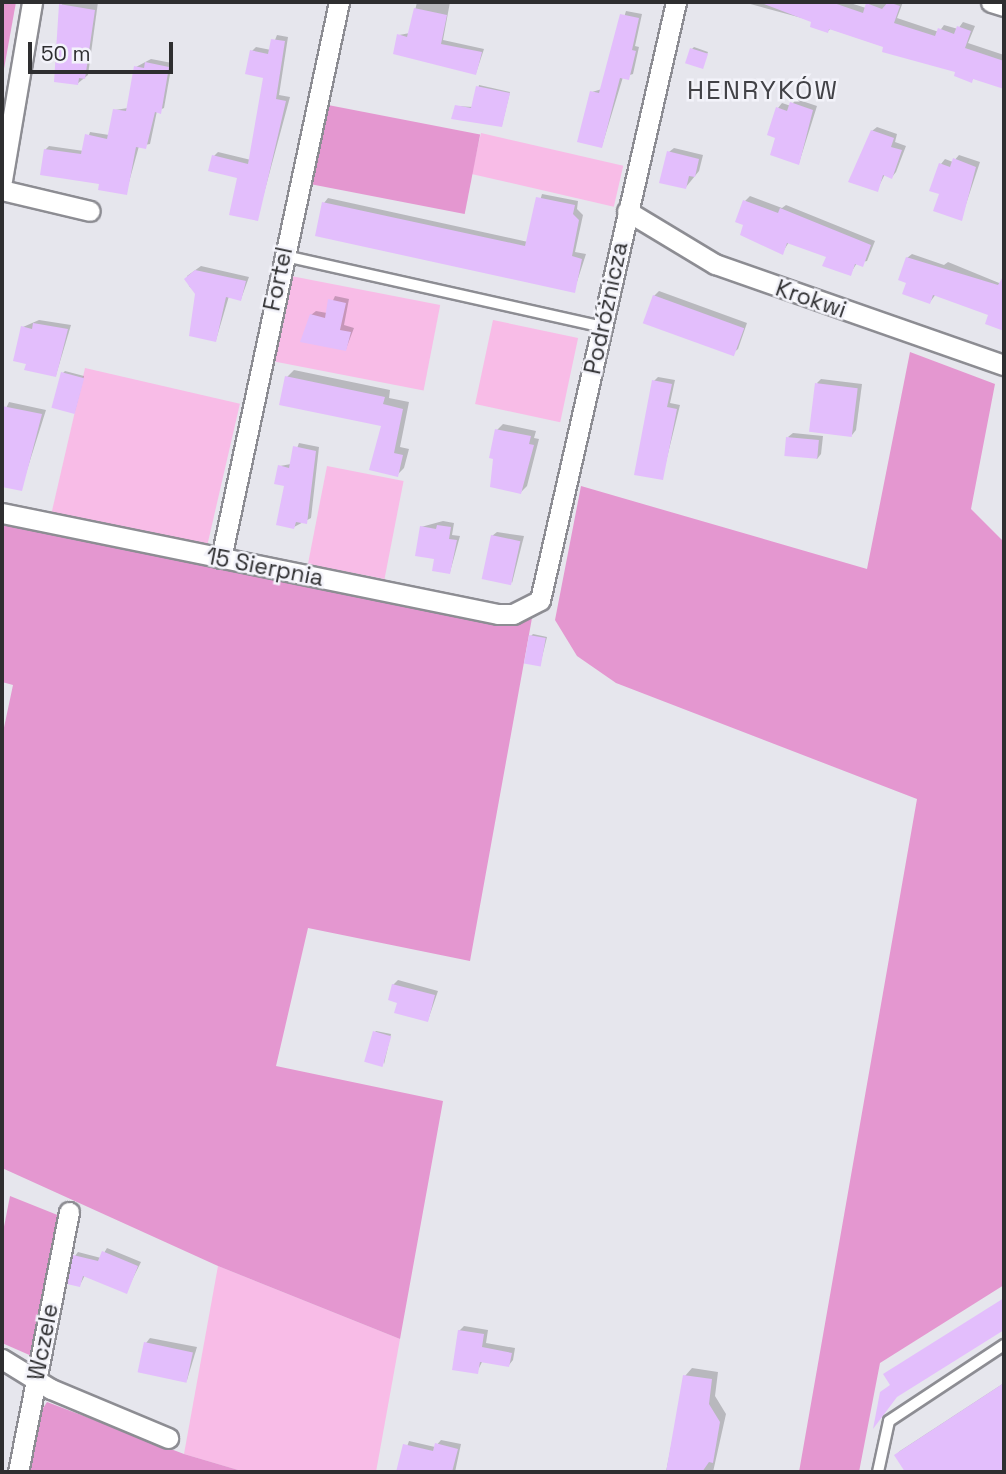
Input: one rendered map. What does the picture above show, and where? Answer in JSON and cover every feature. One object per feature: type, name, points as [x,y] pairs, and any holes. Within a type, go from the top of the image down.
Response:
[{"type":"street","points":[[2,180],[32,2]]},
{"type":"street","name":"Fortel","points":[[221,558],[283,255],[339,2]]},
{"type":"street","name":"Podróżnicza","points":[[528,608],[543,593],[676,2]]},
{"type":"street","points":[[991,2],[1004,6]]},
{"type":"street","points":[[2,190],[90,211]]},
{"type":"street","name":"Krokwi","points":[[627,211],[715,264],[1004,365]]},
{"type":"street","name":"15 Sierpnia","points":[[2,513],[498,614],[528,608]]},
{"type":"street","name":"Wczele","points":[[18,1472],[69,1212]]},
{"type":"street","points":[[2,1359],[35,1380],[168,1438]]},
{"type":"lane","points":[[283,255],[602,327]]},
{"type":"lane","points":[[878,1472],[889,1421],[1004,1345]]},
{"type":"shaded area","points":[[2,2],[16,2],[2,80]]},
{"type":"shaded area","points":[[328,105],[480,135],[465,214],[313,185]]},
{"type":"shaded area","points":[[481,133],[623,166],[614,207],[472,174]]},
{"type":"shaded area","points":[[291,276],[440,305],[424,390],[274,361]]},
{"type":"shaded area","points":[[493,320],[578,338],[560,422],[475,404]]},
{"type":"shaded area","points":[[910,352],[995,384],[971,509],[1004,542],[1004,1285],[880,1363],[859,1472],[799,1472],[917,799],[616,683],[577,656],[555,620],[581,486],[867,569]]},
{"type":"shaded area","points":[[85,368],[240,404],[207,548],[52,512]]},
{"type":"shaded area","points":[[327,466],[404,481],[384,579],[308,564]]},
{"type":"shaded area","points":[[2,520],[509,622],[532,618],[470,961],[308,928],[276,1066],[443,1101],[400,1339],[218,1266],[2,1168],[2,737],[13,685],[2,682]]},
{"type":"shaded area","points":[[10,1196],[60,1216],[34,1357],[2,1343],[2,1237]]},
{"type":"shaded area","points":[[218,1266],[400,1339],[376,1472],[245,1472],[184,1454]]},
{"type":"shaded area","points":[[47,1402],[184,1454],[245,1472],[28,1472],[38,1416]]},
{"type":"building","points":[[759,2],[831,2],[863,13],[866,3],[882,9],[888,2],[900,6],[894,23],[935,36],[938,28],[954,34],[957,26],[971,31],[965,48],[1004,61],[1004,89],[973,79],[972,83],[954,76],[955,72],[882,52],[883,47],[829,29],[828,33],[810,27],[811,22]]},
{"type":"building","points":[[59,4],[95,10],[85,79],[79,78],[78,85],[54,82]]},
{"type":"building","points":[[414,8],[447,15],[441,44],[482,52],[476,75],[393,54],[397,34],[407,37]]},
{"type":"building","points":[[620,14],[639,18],[632,50],[636,51],[629,80],[620,78],[602,148],[577,142],[590,91],[599,93]]},
{"type":"building","points":[[271,39],[285,41],[276,99],[286,101],[258,221],[229,215],[237,178],[208,171],[212,155],[248,164],[263,78],[245,74],[250,50],[268,54]]},
{"type":"building","points":[[690,48],[708,54],[703,69],[685,63]]},
{"type":"building","points":[[145,62],[169,67],[161,114],[155,112],[146,149],[136,147],[127,195],[98,190],[99,184],[40,175],[44,149],[81,154],[85,134],[107,139],[113,109],[126,111],[134,66],[144,68]]},
{"type":"building","points":[[476,86],[510,93],[502,127],[451,119],[455,105],[471,108]]},
{"type":"building","points":[[790,102],[813,110],[799,165],[770,155],[775,138],[767,135],[776,107],[787,111]]},
{"type":"building","points":[[871,130],[894,138],[891,147],[902,150],[892,179],[883,175],[878,192],[848,182]]},
{"type":"building","points":[[667,151],[699,159],[695,177],[689,176],[686,189],[659,183]]},
{"type":"building","points":[[953,158],[976,167],[962,221],[933,211],[939,194],[929,191],[939,163],[950,167]]},
{"type":"building","points":[[536,197],[575,205],[573,214],[579,220],[572,256],[582,259],[575,293],[315,236],[322,202],[525,246]]},
{"type":"building","points":[[743,200],[778,213],[780,208],[871,245],[863,267],[855,264],[851,276],[822,266],[826,257],[787,243],[783,255],[740,235],[743,225],[735,222]]},
{"type":"building","points":[[906,257],[998,285],[1004,275],[1004,331],[985,324],[988,315],[933,295],[930,304],[902,294],[906,283],[898,280]]},
{"type":"building","points":[[195,270],[246,281],[241,301],[226,297],[216,342],[189,336],[195,294],[184,279]]},
{"type":"building","points":[[653,295],[744,328],[734,356],[643,323]]},
{"type":"building","points":[[328,299],[346,303],[340,330],[351,332],[346,351],[300,342],[310,314],[325,318]]},
{"type":"building","points":[[33,323],[68,329],[56,377],[24,370],[26,364],[13,361],[21,326],[32,329]]},
{"type":"building","points":[[61,372],[84,378],[75,414],[51,408]]},
{"type":"building","points":[[285,376],[385,397],[383,404],[403,409],[394,453],[403,455],[398,477],[369,470],[381,426],[279,405]]},
{"type":"building","points":[[652,380],[672,384],[667,407],[677,409],[663,480],[634,475]]},
{"type":"building","points":[[815,383],[858,388],[852,437],[809,432]]},
{"type":"building","points":[[2,406],[42,414],[22,491],[2,487]]},
{"type":"building","points":[[495,429],[531,436],[529,444],[534,445],[521,494],[490,487],[493,459],[489,458]]},
{"type":"building","points":[[786,437],[819,440],[817,459],[784,456]]},
{"type":"building","points":[[293,446],[316,451],[307,524],[296,522],[294,529],[276,525],[284,486],[274,484],[278,465],[289,468]]},
{"type":"building","points":[[437,525],[451,527],[449,539],[457,540],[450,574],[432,571],[434,559],[415,556],[420,526],[436,529]]},
{"type":"building","points":[[491,535],[520,541],[511,585],[482,579]]},
{"type":"building","points":[[529,635],[546,638],[541,667],[524,664]]},
{"type":"building","points":[[392,984],[435,995],[428,1022],[394,1013],[397,1003],[388,1000]]},
{"type":"building","points":[[373,1031],[391,1036],[382,1067],[364,1062]]},
{"type":"building","points":[[102,1251],[138,1266],[127,1294],[83,1276],[80,1287],[67,1284],[73,1255],[98,1261]]},
{"type":"building","points":[[1004,1298],[1004,1330],[897,1397],[873,1429],[880,1392],[890,1385],[883,1374]]},
{"type":"building","points":[[458,1330],[484,1334],[482,1347],[512,1353],[509,1367],[480,1362],[478,1374],[452,1370]]},
{"type":"building","points":[[144,1342],[193,1352],[186,1383],[138,1372]]},
{"type":"building","points":[[683,1375],[712,1379],[709,1404],[720,1422],[713,1463],[709,1462],[702,1472],[666,1472]]},
{"type":"building","points":[[1004,1383],[1004,1472],[905,1472],[894,1455]]},
{"type":"building","points":[[435,1443],[458,1449],[452,1472],[396,1472],[403,1444],[433,1451]]},
{"type":"district","name":"HENRYKÓW","points":[[763,91]]}]
